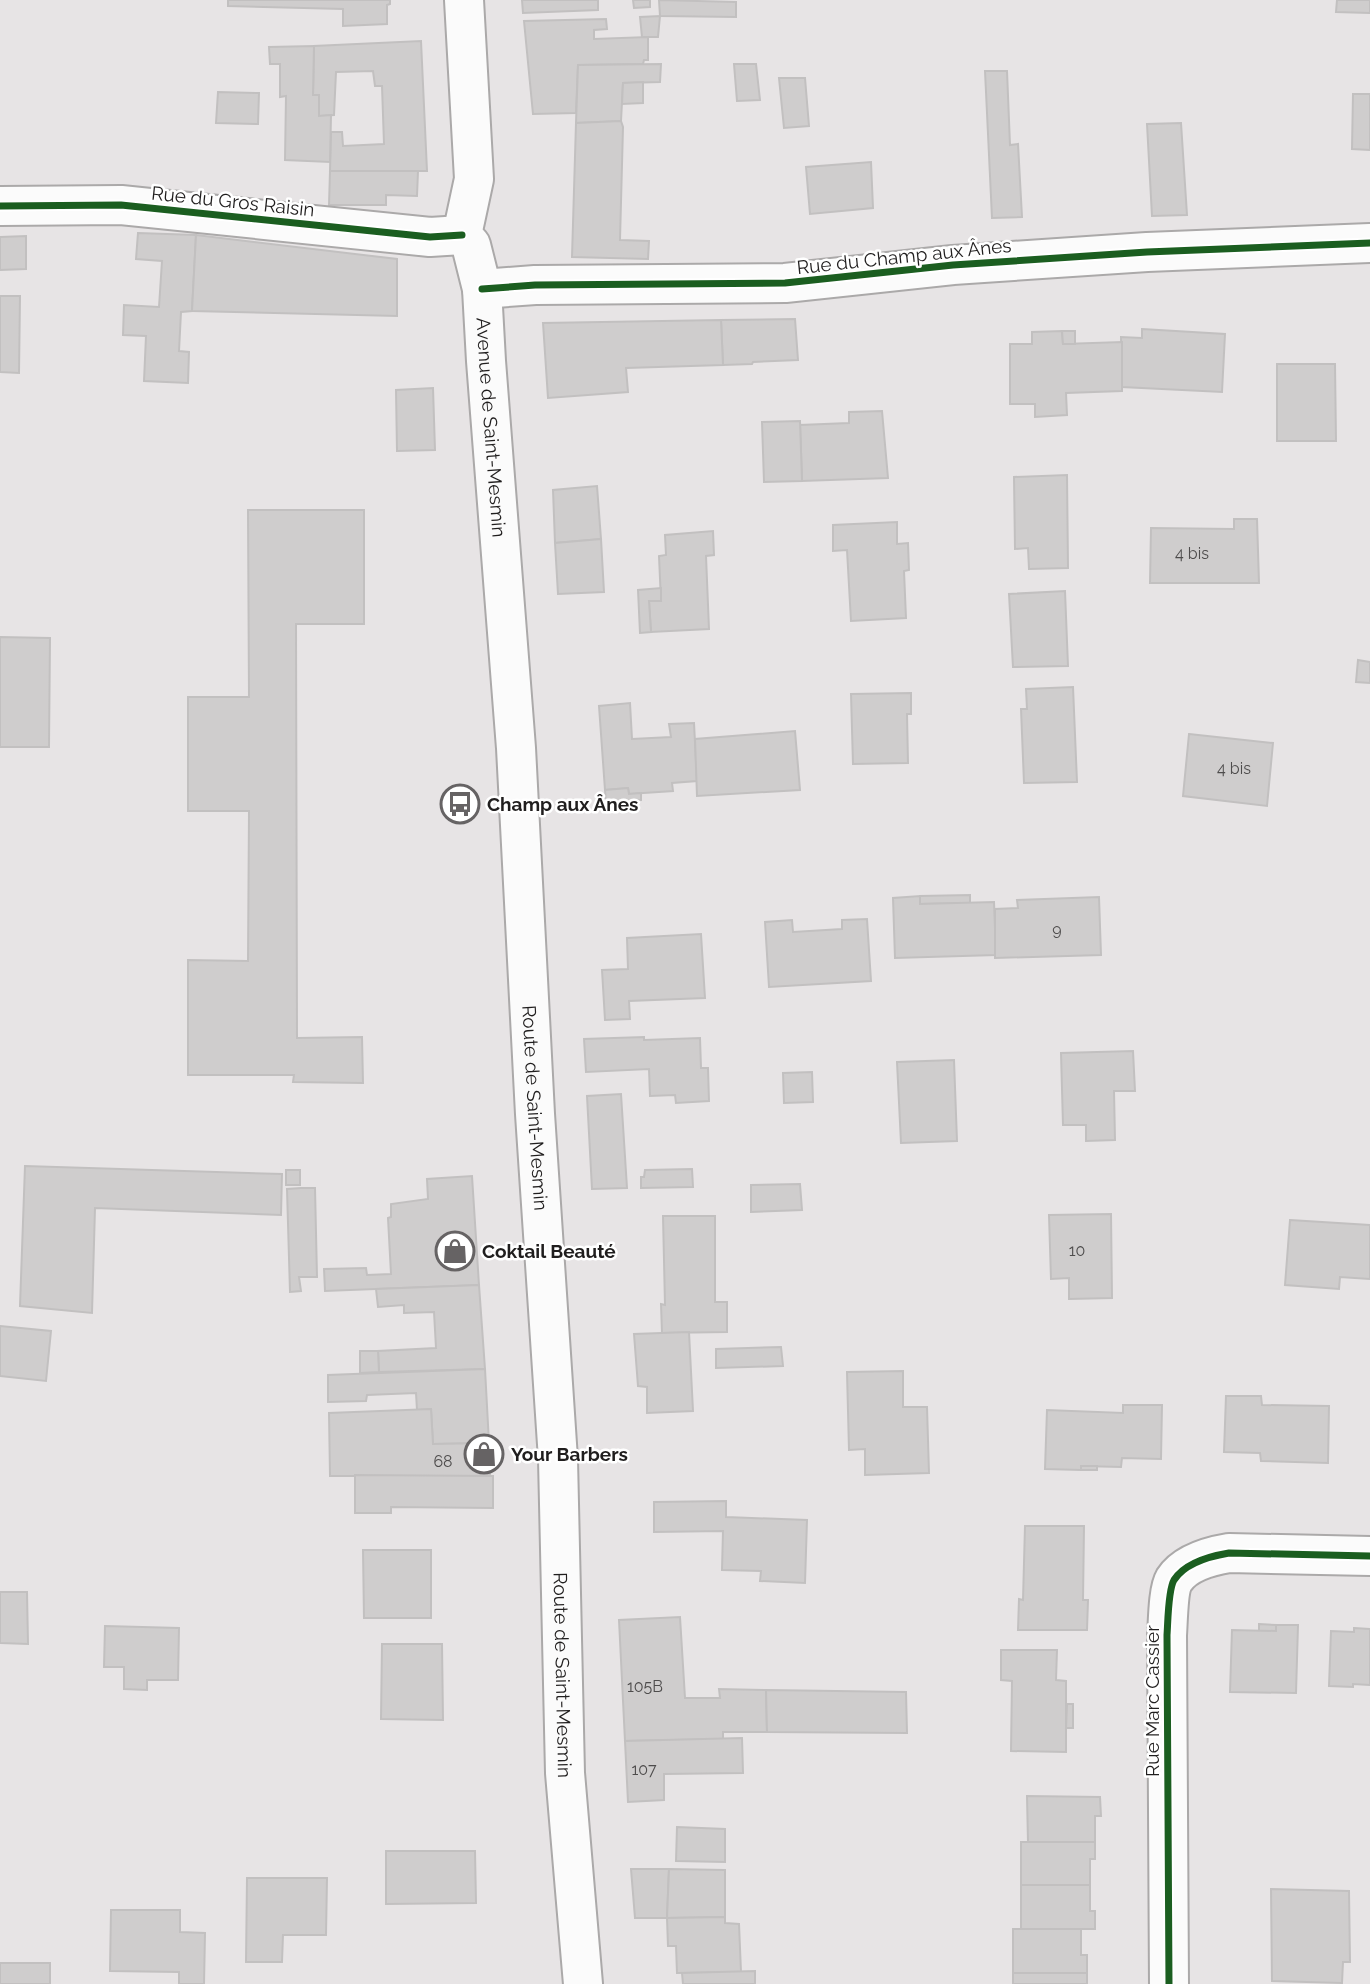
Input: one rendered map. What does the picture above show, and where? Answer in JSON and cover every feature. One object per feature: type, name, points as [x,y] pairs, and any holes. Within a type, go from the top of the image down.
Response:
[{"type":"main road","points":[[461,235],[474,179],[464,0]]},
{"type":"main road","name":"Rue du Gros Raisin","points":[[0,206],[121,205],[430,237],[461,235]]},
{"type":"main road","name":"Avenue de Saint-Mesmin","points":[[461,235],[471,245],[482,289],[501,567]]},
{"type":"main road","name":"Rue du Champ aux Ânes","points":[[482,289],[535,285],[785,283],[953,265],[1147,252],[1370,243]]},
{"type":"main road","name":"Route de Saint-Mesmin","points":[[501,567],[516,748],[558,1459],[565,1773],[583,1984]]},
{"type":"main road","name":"Rue Marc Cassier","points":[[1168,1984],[1167,1635],[1169,1602],[1174,1580],[1188,1567],[1208,1556],[1229,1553],[1370,1556]]},
{"type":"building","points":[[228,0],[390,0],[390,4],[387,5],[387,24],[343,26],[343,9],[228,6]]},
{"type":"building","points":[[522,0],[598,0],[598,10],[523,13]]},
{"type":"building","points":[[633,0],[650,0],[650,7],[634,8]]},
{"type":"building","points":[[659,0],[736,2],[736,17],[660,16]]},
{"type":"building","points":[[1337,0],[1370,0],[1370,13],[1336,12]]},
{"type":"building","points":[[660,16],[658,37],[642,37],[640,17]]},
{"type":"building","points":[[606,19],[607,29],[594,30],[594,39],[648,37],[648,60],[644,60],[643,64],[578,65],[576,113],[533,114],[524,21]]},
{"type":"building","points":[[421,41],[427,171],[330,171],[331,132],[342,132],[343,146],[384,144],[382,86],[375,86],[373,71],[336,72],[334,115],[319,116],[319,95],[313,95],[314,46]]},
{"type":"building","points":[[314,46],[313,95],[319,95],[319,116],[331,115],[330,162],[285,160],[286,96],[280,97],[280,64],[270,64],[269,47]]},
{"type":"building","points":[[661,64],[660,82],[623,83],[621,121],[576,123],[578,65]]},
{"type":"building","points":[[734,64],[756,64],[760,100],[737,101]]},
{"type":"building","points":[[985,71],[1007,71],[1010,145],[1018,144],[1022,217],[992,218]]},
{"type":"building","points":[[779,78],[805,78],[809,126],[784,128]]},
{"type":"building","points":[[643,82],[643,103],[622,104],[623,83]]},
{"type":"building","points":[[218,92],[259,93],[258,124],[216,123]]},
{"type":"building","points":[[1353,94],[1370,94],[1370,150],[1352,149]]},
{"type":"building","points":[[621,121],[620,240],[649,241],[648,259],[572,257],[576,123]]},
{"type":"building","points":[[1181,123],[1187,215],[1152,216],[1147,124]]},
{"type":"building","points":[[871,162],[873,208],[810,214],[806,167]]},
{"type":"building","points":[[330,171],[418,171],[417,196],[386,195],[386,205],[329,205]]},
{"type":"building","points":[[138,233],[196,235],[192,311],[181,312],[179,351],[189,352],[188,383],[144,381],[146,336],[123,335],[124,305],[159,307],[162,261],[136,259]]},
{"type":"building","points":[[196,235],[397,259],[397,316],[192,311]]},
{"type":"building","points":[[26,236],[26,269],[0,270],[0,237]]},
{"type":"building","points":[[0,296],[20,296],[19,373],[0,372]]},
{"type":"building","points":[[795,319],[798,360],[723,365],[721,320]]},
{"type":"building","points":[[721,320],[723,365],[626,368],[628,392],[548,398],[543,323]]},
{"type":"building","points":[[1142,329],[1225,334],[1222,392],[1122,387],[1121,337],[1142,338]]},
{"type":"building","points":[[1062,331],[1063,344],[1122,342],[1122,391],[1066,393],[1067,415],[1035,417],[1035,404],[1010,404],[1010,344],[1032,344],[1032,332]]},
{"type":"building","points":[[1062,331],[1075,331],[1075,344],[1063,344]]},
{"type":"building","points":[[1277,364],[1335,364],[1336,441],[1277,441]]},
{"type":"building","points":[[433,388],[435,450],[397,451],[396,390]]},
{"type":"building","points":[[882,411],[888,478],[802,481],[800,425],[849,423],[849,412]]},
{"type":"building","points":[[800,421],[802,481],[764,482],[762,422]]},
{"type":"building","points":[[1067,475],[1068,568],[1029,569],[1028,548],[1015,549],[1014,477]]},
{"type":"building","points":[[597,486],[601,539],[555,543],[553,490]]},
{"type":"building","points":[[248,510],[364,510],[364,624],[296,624],[297,1038],[362,1037],[363,1083],[293,1082],[294,1075],[188,1075],[188,960],[248,961],[249,811],[188,811],[188,697],[249,697]]},
{"type":"building","points":[[1234,519],[1257,519],[1259,583],[1150,583],[1151,528],[1234,529]]},
{"type":"building","points":[[897,522],[897,544],[908,543],[909,570],[904,571],[906,618],[851,621],[847,550],[833,551],[833,525]]},
{"type":"building","points":[[713,531],[714,555],[706,556],[709,629],[651,632],[649,601],[661,601],[659,556],[666,555],[665,535]]},
{"type":"building","points":[[601,539],[604,592],[558,594],[555,543]]},
{"type":"building","points":[[661,588],[661,601],[649,601],[651,632],[640,633],[638,590]]},
{"type":"building","points":[[1065,591],[1068,666],[1013,667],[1009,594]]},
{"type":"building","points":[[0,637],[50,638],[49,747],[0,747]]},
{"type":"building","points":[[1358,660],[1370,662],[1370,683],[1356,682]]},
{"type":"building","points":[[1073,687],[1077,782],[1024,783],[1021,709],[1027,709],[1026,689]]},
{"type":"building","points":[[911,693],[911,714],[907,714],[908,763],[853,764],[851,694]]},
{"type":"building","points":[[630,703],[632,739],[671,737],[669,724],[694,723],[697,781],[672,783],[673,791],[629,794],[628,788],[605,790],[599,706]]},
{"type":"building","points":[[795,731],[800,790],[697,796],[695,739]]},
{"type":"building","points":[[1189,734],[1273,743],[1267,806],[1183,796]]},
{"type":"building","points":[[628,788],[629,794],[641,793],[641,800],[606,802],[605,790]]},
{"type":"building","points":[[970,895],[970,903],[920,904],[920,896]]},
{"type":"building","points":[[920,896],[920,904],[994,902],[996,955],[895,958],[893,898]]},
{"type":"building","points":[[1099,897],[1101,955],[995,958],[995,909],[1018,908],[1017,900]]},
{"type":"building","points":[[867,919],[871,981],[769,987],[765,922],[792,920],[793,932],[842,929],[842,920]]},
{"type":"building","points":[[701,934],[705,998],[629,1001],[630,1019],[605,1020],[602,970],[628,969],[627,938]]},
{"type":"building","points":[[644,1037],[644,1040],[700,1038],[701,1068],[708,1068],[709,1101],[676,1103],[675,1095],[650,1096],[649,1069],[586,1072],[584,1039]]},
{"type":"building","points":[[1133,1051],[1135,1091],[1114,1091],[1115,1140],[1086,1141],[1086,1125],[1063,1125],[1061,1053]]},
{"type":"building","points":[[954,1060],[957,1141],[901,1143],[897,1062]]},
{"type":"building","points":[[812,1072],[813,1102],[784,1103],[783,1073]]},
{"type":"building","points":[[621,1094],[627,1188],[592,1189],[587,1096]]},
{"type":"building","points":[[25,1166],[282,1174],[281,1215],[95,1208],[92,1313],[20,1306]]},
{"type":"building","points":[[692,1169],[693,1187],[641,1188],[641,1177],[644,1177],[645,1170]]},
{"type":"building","points":[[286,1170],[300,1170],[300,1185],[286,1185]]},
{"type":"building","points":[[472,1176],[479,1285],[325,1291],[324,1269],[366,1268],[367,1275],[391,1274],[388,1218],[391,1217],[391,1204],[428,1199],[427,1179]]},
{"type":"building","points":[[800,1184],[802,1210],[751,1212],[751,1185]]},
{"type":"building","points":[[315,1188],[317,1277],[299,1277],[301,1291],[290,1292],[287,1189]]},
{"type":"building","points":[[1111,1214],[1112,1298],[1069,1299],[1069,1278],[1051,1279],[1049,1215]]},
{"type":"building","points":[[663,1216],[715,1216],[715,1302],[727,1302],[727,1332],[662,1333],[661,1304],[665,1305]]},
{"type":"building","points":[[1290,1220],[1370,1225],[1370,1279],[1340,1277],[1339,1289],[1285,1285]]},
{"type":"building","points":[[479,1285],[485,1369],[379,1372],[378,1351],[436,1348],[434,1312],[404,1313],[404,1305],[378,1307],[376,1289]]},
{"type":"building","points":[[0,1326],[51,1331],[46,1381],[0,1376]]},
{"type":"building","points":[[689,1332],[693,1411],[647,1413],[647,1387],[638,1386],[634,1334]]},
{"type":"building","points":[[781,1347],[783,1366],[716,1368],[716,1349]]},
{"type":"building","points":[[360,1351],[378,1351],[379,1372],[360,1373]]},
{"type":"building","points":[[485,1369],[489,1443],[433,1444],[431,1409],[417,1410],[416,1393],[367,1395],[366,1401],[328,1402],[328,1375]]},
{"type":"building","points":[[903,1371],[903,1407],[927,1407],[929,1473],[865,1475],[865,1449],[849,1450],[847,1372]]},
{"type":"building","points":[[1226,1396],[1261,1396],[1262,1405],[1329,1406],[1328,1463],[1261,1461],[1260,1453],[1224,1452]]},
{"type":"building","points":[[1123,1405],[1162,1405],[1161,1459],[1122,1458],[1121,1467],[1045,1469],[1047,1410],[1123,1413]]},
{"type":"building","points":[[431,1409],[433,1444],[489,1443],[490,1476],[330,1476],[329,1413]]},
{"type":"building","points":[[1081,1466],[1097,1466],[1097,1470],[1081,1470]]},
{"type":"building","points":[[355,1475],[493,1476],[493,1508],[391,1507],[391,1513],[355,1513]]},
{"type":"building","points":[[726,1501],[726,1517],[807,1520],[805,1583],[760,1581],[761,1571],[722,1570],[723,1531],[654,1532],[654,1502]]},
{"type":"building","points":[[1025,1526],[1084,1526],[1083,1600],[1088,1600],[1087,1630],[1018,1630],[1019,1599],[1023,1600]]},
{"type":"building","points":[[363,1550],[431,1550],[431,1618],[364,1618]]},
{"type":"building","points":[[0,1592],[27,1592],[28,1644],[0,1643]]},
{"type":"building","points":[[680,1617],[685,1698],[720,1698],[719,1689],[766,1690],[767,1732],[723,1732],[723,1739],[625,1741],[619,1620]]},
{"type":"building","points":[[1259,1624],[1276,1625],[1276,1631],[1259,1631]]},
{"type":"building","points":[[1276,1625],[1298,1625],[1296,1693],[1230,1692],[1232,1630],[1276,1631]]},
{"type":"building","points":[[105,1626],[179,1628],[178,1680],[147,1680],[147,1690],[124,1689],[124,1667],[104,1667]]},
{"type":"building","points":[[1354,1628],[1370,1629],[1370,1685],[1329,1686],[1331,1631],[1354,1632]]},
{"type":"building","points":[[382,1644],[442,1644],[443,1720],[381,1719]]},
{"type":"building","points":[[1001,1650],[1057,1650],[1056,1680],[1066,1681],[1066,1752],[1011,1751],[1012,1681],[1001,1680]]},
{"type":"building","points":[[766,1690],[906,1692],[907,1733],[767,1732]]},
{"type":"building","points":[[1067,1704],[1073,1704],[1073,1728],[1066,1728]]},
{"type":"building","points":[[742,1738],[743,1773],[664,1774],[664,1800],[628,1802],[625,1741]]},
{"type":"building","points":[[1027,1796],[1100,1797],[1101,1816],[1095,1816],[1095,1842],[1028,1842]]},
{"type":"building","points":[[677,1827],[725,1829],[725,1862],[676,1861]]},
{"type":"building","points":[[1021,1842],[1095,1842],[1095,1859],[1090,1859],[1090,1885],[1021,1885]]},
{"type":"building","points":[[386,1851],[475,1851],[476,1903],[386,1904]]},
{"type":"building","points":[[631,1869],[669,1869],[667,1918],[635,1918]]},
{"type":"building","points":[[669,1869],[725,1870],[725,1917],[667,1918]]},
{"type":"building","points":[[247,1878],[327,1878],[326,1935],[283,1935],[282,1962],[246,1962]]},
{"type":"building","points":[[1021,1885],[1090,1885],[1090,1911],[1095,1911],[1095,1929],[1021,1929]]},
{"type":"building","points":[[1271,1889],[1349,1891],[1350,1962],[1343,1962],[1342,1983],[1272,1981]]},
{"type":"building","points":[[111,1910],[180,1910],[180,1932],[205,1933],[204,1984],[179,1984],[179,1972],[110,1971]]},
{"type":"building","points":[[725,1917],[725,1923],[739,1924],[741,1972],[677,1973],[676,1946],[668,1946],[667,1918]]},
{"type":"building","points":[[1013,1929],[1081,1929],[1081,1955],[1087,1955],[1087,1973],[1013,1973]]},
{"type":"building","points":[[0,1963],[50,1963],[50,1984],[0,1984]]},
{"type":"building","points":[[755,1971],[755,1984],[683,1984],[682,1973]]},
{"type":"building","points":[[1013,1973],[1087,1973],[1087,1984],[1013,1984]]},
{"type":"cycle path","points":[[0,206],[121,205],[430,237],[462,235]]},
{"type":"cycle path","points":[[482,289],[535,285],[785,283],[953,265],[1147,252],[1370,243]]},
{"type":"cycle path","points":[[1169,1984],[1167,1635],[1169,1598],[1174,1580],[1191,1565],[1229,1553],[1370,1556]]},
{"type":"place","name":"Champ aux Ânes","points":[[460,804]]},
{"type":"place","name":"Coktail Beauté","points":[[455,1251]]},
{"type":"place","name":"Your Barbers","points":[[484,1454]]}]
